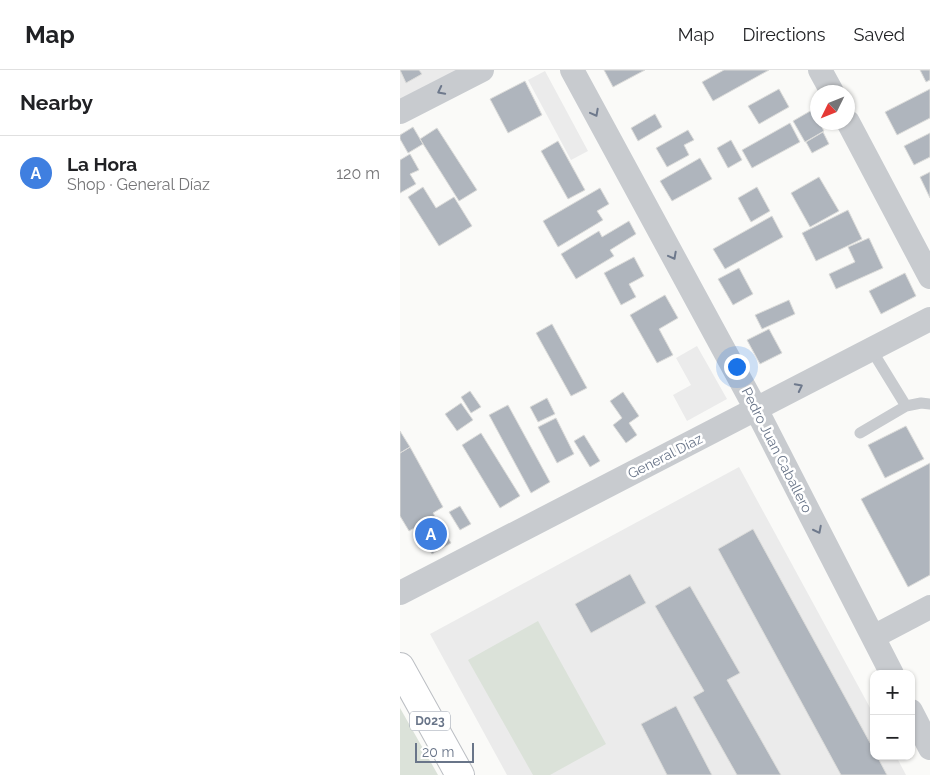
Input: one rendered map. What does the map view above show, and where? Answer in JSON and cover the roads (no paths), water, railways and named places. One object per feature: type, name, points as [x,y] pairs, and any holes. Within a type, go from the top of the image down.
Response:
[{"type":"main road","name":"D023","points":[[400,667],[460,775]]},
{"type":"street","points":[[400,112],[482,70]]},
{"type":"street","name":"Pedro Juan Caballero","points":[[572,70],[756,409],[890,670]]},
{"type":"street","points":[[820,70],[828,85]]},
{"type":"street","points":[[852,130],[930,276]]},
{"type":"street","name":"General Díaz","points":[[400,593],[930,319]]},
{"type":"street","points":[[873,637],[930,607]]},
{"type":"street","points":[[913,715],[930,748]]},
{"type":"lane","points":[[871,349],[906,406]]},
{"type":"lane","points":[[860,433],[906,406],[921,403],[930,404]]},
{"type":"place","name":"La Hora","points":[[431,534]]}]
